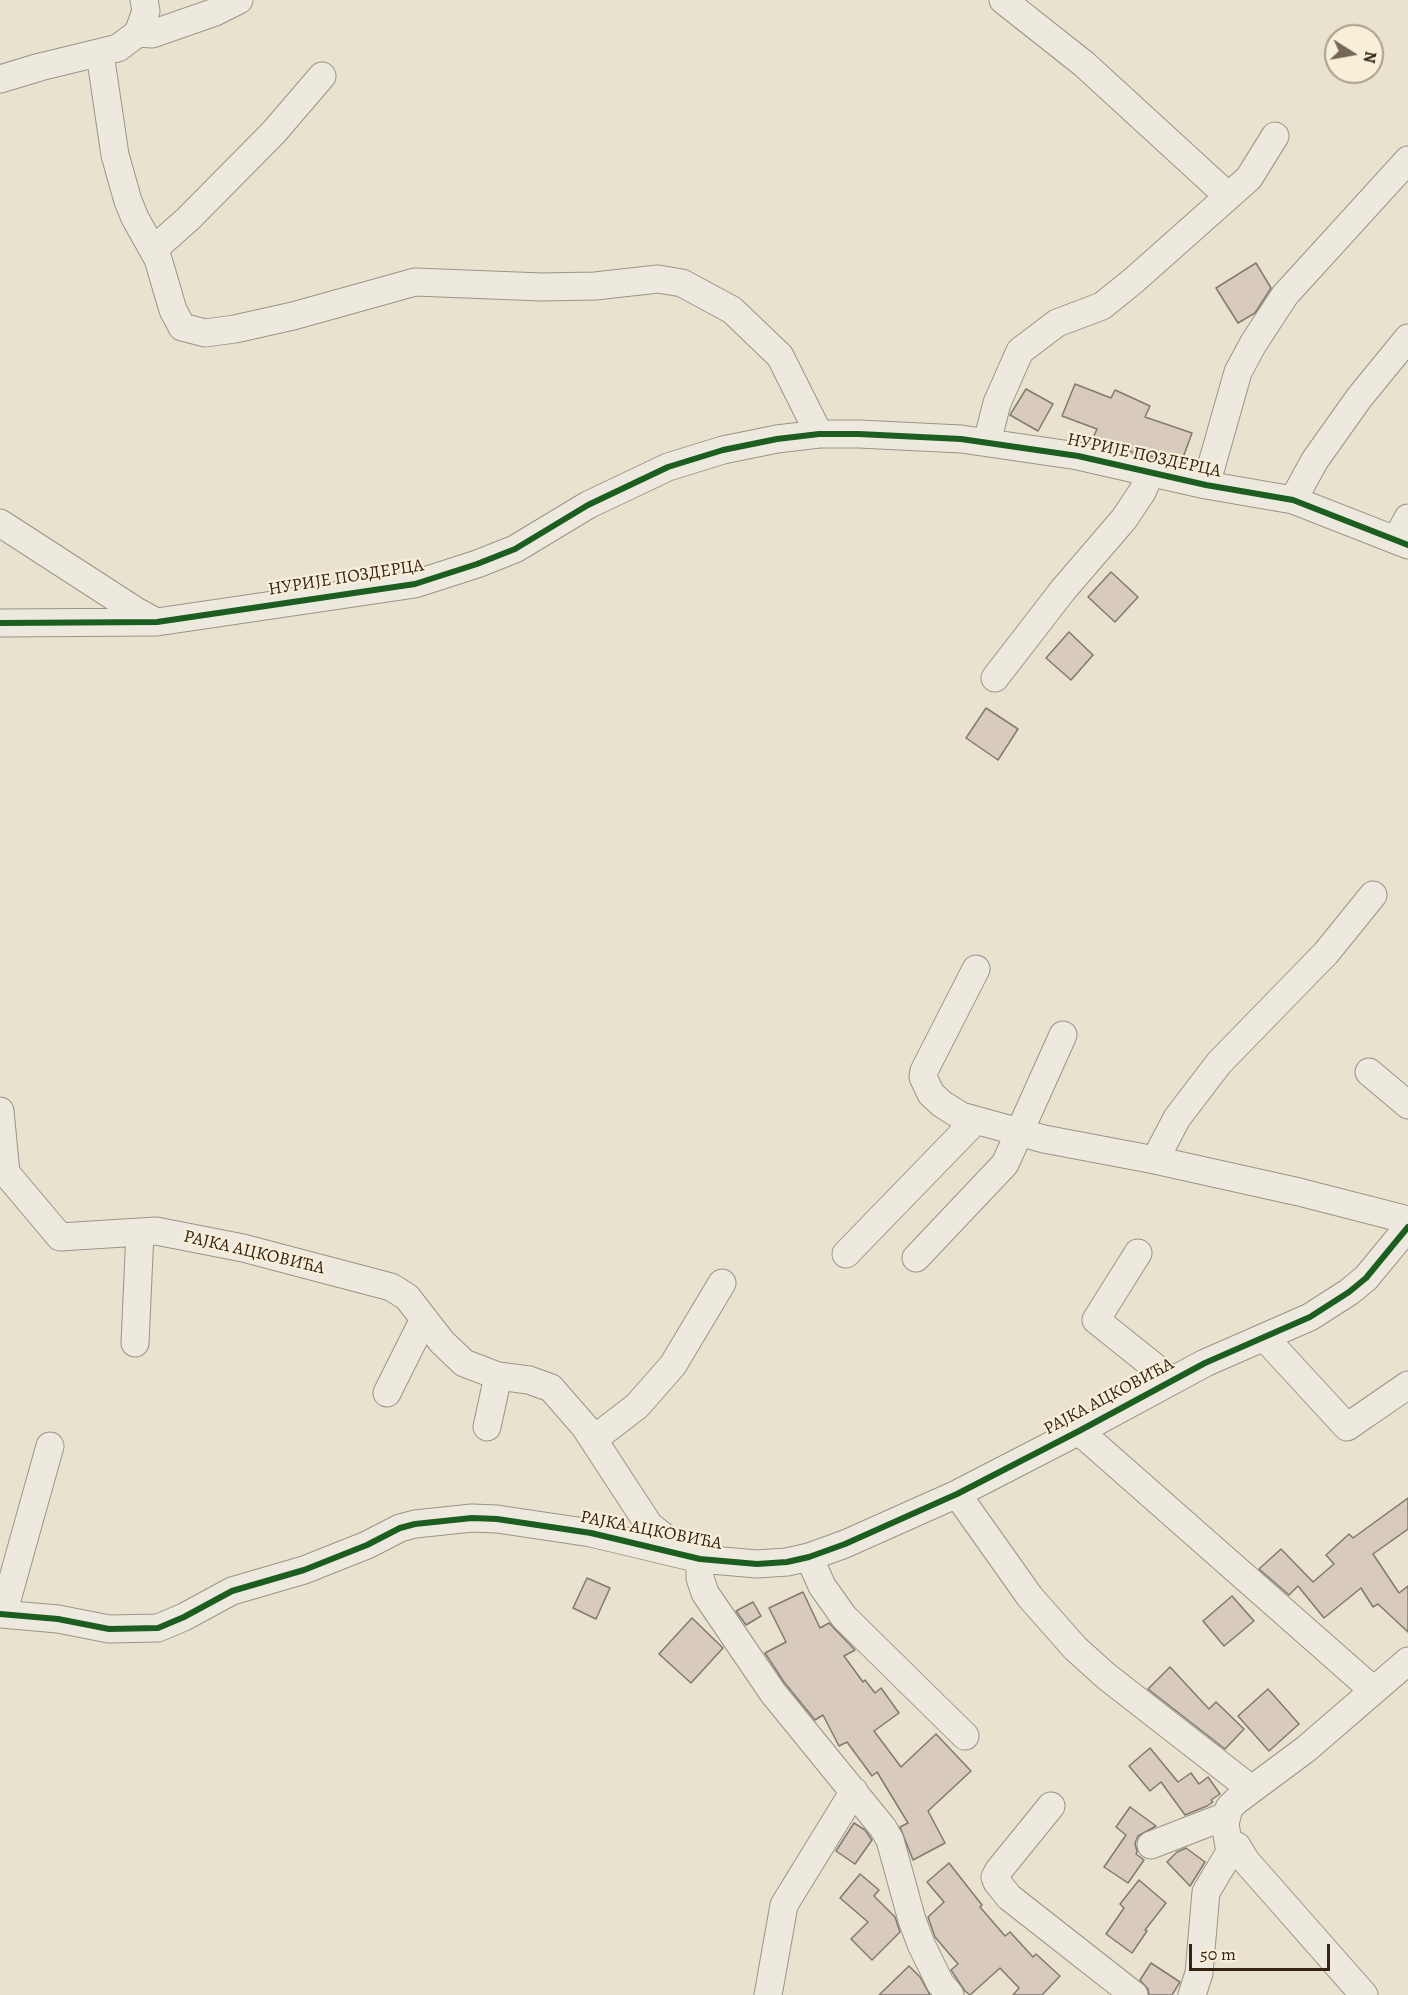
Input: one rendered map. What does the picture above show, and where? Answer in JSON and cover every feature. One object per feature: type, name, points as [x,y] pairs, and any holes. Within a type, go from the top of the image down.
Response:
[{"type":"street","points":[[0,79],[118,48],[138,33],[146,11],[144,0]]},
{"type":"street","points":[[138,33],[152,34],[215,12],[239,0]]},
{"type":"street","points":[[1003,0],[1084,64],[1228,196]]},
{"type":"street","points":[[98,53],[115,155],[135,218],[153,250],[173,310],[182,327],[205,333],[236,329],[294,316],[415,282],[542,287],[595,286],[658,279],[682,283],[732,310],[780,356],[819,434]]},
{"type":"street","points":[[153,250],[188,219],[274,132],[322,76]]},
{"type":"street","points":[[987,442],[997,403],[1020,351],[1057,323],[1102,306],[1133,281],[1249,178],[1275,136]]},
{"type":"street","name":"НУРИЈЕ ПОЗДЕРЦА","points":[[1206,485],[1238,372],[1253,344],[1285,295],[1408,160]]},
{"type":"street","points":[[1293,500],[1315,460],[1359,398],[1408,338]]},
{"type":"street","name":"НУРИЈЕ ПОЗДЕРЦА","points":[[0,623],[157,622],[397,588],[432,580],[515,549],[588,505],[668,467],[731,448],[819,434],[859,434],[987,442],[1078,456],[1150,474],[1293,500],[1404,535]]},
{"type":"street","name":"НУРИЈЕ ПОЗДЕРЦА","points":[[995,678],[1063,590],[1124,519],[1142,492],[1150,474]]},
{"type":"street","points":[[0,524],[157,622]]},
{"type":"street","points":[[1155,1160],[1177,1118],[1219,1063],[1326,952],[1373,895]]},
{"type":"street","points":[[976,969],[923,1077],[931,1094],[961,1116],[975,1122],[1020,1133],[1299,1192],[1408,1220]]},
{"type":"street","points":[[916,1258],[1005,1164],[1063,1035]]},
{"type":"street","points":[[1368,1072],[1408,1105]]},
{"type":"street","name":"РАЈКА АЦКОВИЋА","points":[[0,1111],[6,1173],[60,1237],[156,1231],[233,1246],[381,1283],[407,1297],[442,1342],[464,1363],[498,1376],[529,1380],[551,1388],[575,1413],[594,1439],[649,1525],[696,1559],[705,1593],[773,1693],[875,1816],[890,1840],[921,1944],[940,1983],[950,1995]]},
{"type":"street","points":[[846,1254],[975,1122]]},
{"type":"street","name":"РАЈКА АЦКОВИЋА","points":[[50,1446],[1,1614],[58,1619],[109,1629],[158,1628],[232,1591],[326,1562],[400,1528],[415,1524],[472,1518],[497,1519],[591,1533],[696,1559],[758,1564],[787,1562],[845,1544],[957,1494],[1171,1380],[1310,1317],[1366,1278],[1408,1227]]},
{"type":"street","points":[[135,1342],[140,1232]]},
{"type":"street","name":"РАЈКА АЦКОВИЋА","points":[[1138,1253],[1096,1320],[1171,1380]]},
{"type":"street","points":[[594,1439],[637,1406],[673,1365],[722,1283]]},
{"type":"street","points":[[387,1393],[424,1319]]},
{"type":"street","points":[[1264,1338],[1347,1427],[1408,1385]]},
{"type":"street","points":[[487,1427],[498,1376]]},
{"type":"street","name":"РАЈКА АЦКОВИЋА","points":[[1079,1431],[1373,1690]]},
{"type":"street","points":[[957,1494],[1030,1597],[1075,1648],[1106,1676],[1251,1789]]},
{"type":"street","points":[[809,1557],[822,1586],[844,1617],[965,1736]]},
{"type":"street","points":[[1192,1995],[1199,1973],[1206,1892],[1230,1852],[1226,1831],[1226,1816],[1229,1808],[1306,1749],[1408,1661]]},
{"type":"street","points":[[768,1995],[784,1905],[854,1791]]},
{"type":"street","points":[[1051,1806],[999,1870],[995,1877],[997,1882],[1009,1897],[1134,1995]]},
{"type":"street","points":[[1151,1845],[1226,1816]]},
{"type":"street","points":[[1230,1844],[1237,1846],[1246,1861],[1364,1995]]},
{"type":"building","points":[[1256,263],[1271,288],[1255,313],[1238,323],[1216,288]]},
{"type":"building","points":[[1075,384],[1111,398],[1115,390],[1150,406],[1145,417],[1192,433],[1181,463],[1115,448],[1093,438],[1097,429],[1062,416]]},
{"type":"building","points":[[1026,389],[1053,404],[1038,431],[1010,415]]},
{"type":"building","points":[[1111,572],[1138,597],[1115,622],[1088,597]]},
{"type":"building","points":[[1069,632],[1093,655],[1071,680],[1046,658]]},
{"type":"building","points":[[986,708],[1018,729],[998,760],[966,738]]},
{"type":"building","points":[[1408,1498],[1408,1529],[1373,1554],[1399,1593],[1408,1586],[1408,1632],[1378,1604],[1373,1607],[1361,1588],[1324,1618],[1298,1586],[1289,1595],[1259,1569],[1281,1549],[1313,1582],[1334,1564],[1326,1555],[1349,1534],[1353,1538]]},
{"type":"building","points":[[587,1578],[610,1588],[596,1619],[573,1608]]},
{"type":"building","points":[[803,1592],[820,1628],[829,1623],[855,1650],[844,1656],[863,1682],[865,1680],[875,1693],[881,1688],[899,1713],[874,1731],[901,1767],[936,1734],[971,1771],[928,1811],[945,1843],[913,1860],[900,1827],[908,1823],[877,1772],[872,1776],[847,1742],[839,1746],[823,1715],[815,1720],[784,1682],[765,1653],[786,1642],[769,1608]]},
{"type":"building","points":[[1232,1596],[1254,1621],[1224,1646],[1203,1621]]},
{"type":"building","points":[[753,1602],[761,1616],[746,1625],[736,1611]]},
{"type":"building","points":[[692,1618],[723,1648],[691,1683],[659,1654]]},
{"type":"building","points":[[1170,1667],[1209,1709],[1216,1702],[1244,1729],[1225,1749],[1148,1689]]},
{"type":"building","points":[[1268,1689],[1299,1724],[1269,1751],[1238,1716]]},
{"type":"building","points":[[1150,1748],[1178,1782],[1191,1773],[1199,1784],[1208,1777],[1220,1794],[1207,1806],[1185,1815],[1161,1782],[1150,1791],[1129,1766]]},
{"type":"building","points":[[1130,1807],[1156,1826],[1138,1836],[1135,1843],[1136,1854],[1144,1860],[1128,1883],[1104,1867],[1126,1835],[1116,1827]]},
{"type":"building","points":[[854,1823],[865,1830],[872,1840],[855,1864],[836,1851]]},
{"type":"building","points":[[1186,1848],[1205,1862],[1190,1886],[1167,1862],[1177,1852]]},
{"type":"building","points":[[949,1863],[982,1905],[980,1907],[1005,1936],[1010,1932],[1033,1957],[1036,1954],[1060,1976],[1042,1995],[1013,1995],[1019,1988],[1000,1968],[970,1995],[965,1991],[951,1970],[958,1964],[935,1937],[928,1917],[944,1902],[927,1882]]},
{"type":"building","points":[[860,1874],[879,1890],[874,1896],[895,1917],[900,1932],[872,1960],[851,1939],[868,1922],[840,1898]]},
{"type":"building","points":[[1139,1880],[1166,1903],[1145,1930],[1147,1931],[1132,1953],[1106,1934],[1124,1908],[1120,1904]]},
{"type":"building","points":[[1151,1963],[1180,1982],[1172,1995],[1149,1995],[1148,1989],[1140,1980]]},
{"type":"building","points":[[909,1966],[920,1977],[930,1995],[879,1995]]},
{"type":"cycle path","points":[[0,623],[157,622],[415,584],[515,549],[588,505],[668,467],[723,450],[777,439],[819,434],[961,439],[1078,456],[1206,485],[1293,500],[1408,545]]},
{"type":"cycle path","points":[[0,1614],[58,1619],[109,1629],[158,1628],[232,1591],[304,1570],[367,1545],[400,1528],[415,1524],[472,1518],[497,1519],[591,1533],[700,1559],[757,1564],[787,1562],[809,1557],[845,1544],[957,1494],[1205,1363],[1310,1317],[1366,1278],[1408,1227]]}]
